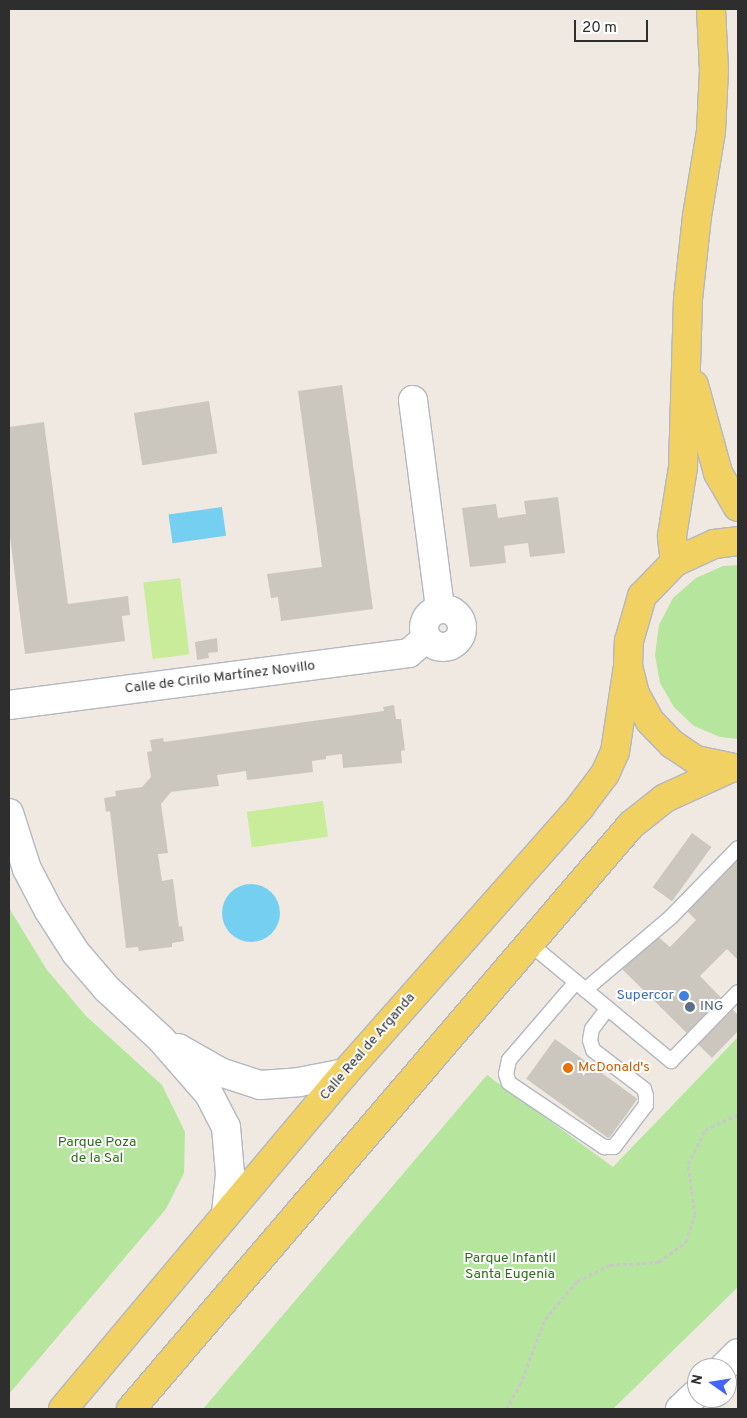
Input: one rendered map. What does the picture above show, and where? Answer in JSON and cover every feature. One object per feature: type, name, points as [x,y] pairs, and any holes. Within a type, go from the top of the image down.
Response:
[{"type":"main road","points":[[675,562],[672,536],[683,467],[688,360],[688,300],[697,216],[711,131],[714,70],[711,9]]},
{"type":"main road","points":[[688,360],[718,473],[738,507]]},
{"type":"main road","points":[[734,768],[696,760],[672,744],[650,721],[635,694],[628,666],[629,641],[642,596],[675,562],[714,544],[738,541]]},
{"type":"main road","name":"Calle Real de Arganda","points":[[64,1409],[345,1073],[572,816],[605,774],[618,738],[628,666]]},
{"type":"main road","points":[[132,1409],[529,943],[647,810],[687,786],[734,768]]},
{"type":"street","name":"Calle de Cirilo Martínez Novillo","points":[[9,705],[409,653],[426,638],[442,648],[455,644],[462,634],[458,616],[440,609],[413,400]]},
{"type":"street","points":[[9,812],[27,869],[48,911],[76,953],[107,989],[161,1039],[209,1094],[226,1127],[230,1174],[226,1214]]},
{"type":"street","points":[[161,1039],[220,1072],[260,1085],[299,1082],[345,1073]]},
{"type":"lane","points":[[608,1008],[592,1029],[590,1040],[593,1050],[644,1089],[646,1096],[646,1105],[614,1147],[604,1147],[509,1083],[506,1074],[509,1060],[581,986],[671,917],[738,848]]},
{"type":"lane","points":[[529,943],[671,1061],[738,992]]},
{"type":"path","points":[[506,1409],[520,1385],[545,1319],[577,1281],[610,1265],[659,1262],[686,1242],[694,1216],[688,1164],[705,1130],[738,1114]]},
{"type":"green space","points":[[738,565],[738,739],[720,737],[694,726],[674,707],[660,683],[655,655],[659,625],[673,598],[696,578],[723,566]]},
{"type":"green space","points":[[180,578],[189,654],[153,659],[143,583]]},
{"type":"green space","points":[[323,801],[328,837],[252,847],[247,812]]},
{"type":"green space","name":"Parque Poza de la Sal","points":[[9,908],[47,970],[86,1016],[162,1085],[185,1132],[184,1173],[166,1209],[9,1394]]},
{"type":"green space","name":"Parque Infantil Santa Eugenia","points":[[738,1037],[738,1287],[613,1409],[203,1409],[487,1075],[613,1167]]},
{"type":"water","points":[[222,507],[226,536],[173,543],[169,515]]},
{"type":"water","points":[[245,884],[257,884],[272,892],[280,907],[280,919],[272,934],[257,942],[245,942],[230,934],[222,919],[222,907],[230,892]]},
{"type":"building","points":[[342,385],[373,609],[281,621],[278,597],[271,598],[267,574],[322,567],[298,391]]},
{"type":"building","points":[[209,401],[217,453],[142,465],[134,413]]},
{"type":"building","points":[[44,422],[68,604],[128,596],[130,615],[122,616],[125,641],[25,654],[9,529],[9,427]]},
{"type":"building","points":[[558,497],[565,553],[530,557],[528,543],[504,546],[506,563],[470,567],[462,508],[496,504],[498,518],[526,514],[524,501]]},
{"type":"building","points":[[217,638],[218,652],[208,653],[209,658],[197,660],[195,642]]},
{"type":"building","points":[[394,705],[396,719],[401,719],[405,750],[401,751],[402,763],[343,768],[342,754],[326,756],[326,759],[312,761],[313,772],[247,780],[246,771],[217,775],[219,786],[171,792],[161,804],[168,853],[158,854],[162,881],[173,879],[179,927],[182,926],[184,941],[172,943],[172,947],[139,951],[138,947],[126,948],[110,811],[106,812],[104,798],[116,796],[115,791],[142,787],[151,777],[147,752],[152,751],[150,740],[163,738],[164,742],[384,711],[383,707]]},
{"type":"building","points":[[692,833],[711,847],[672,901],[653,887]]},
{"type":"building","points":[[738,857],[738,960],[727,949],[700,976],[738,1015],[738,1031],[712,1058],[622,969],[656,935],[670,947],[696,920],[686,910]]},
{"type":"building","points":[[555,1039],[638,1099],[609,1139],[526,1079]]},
{"type":"place","name":"Supercor","points":[[684,996]]},
{"type":"place","name":"ING","points":[[690,1007]]},
{"type":"place","name":"McDonald's","points":[[568,1068]]}]
